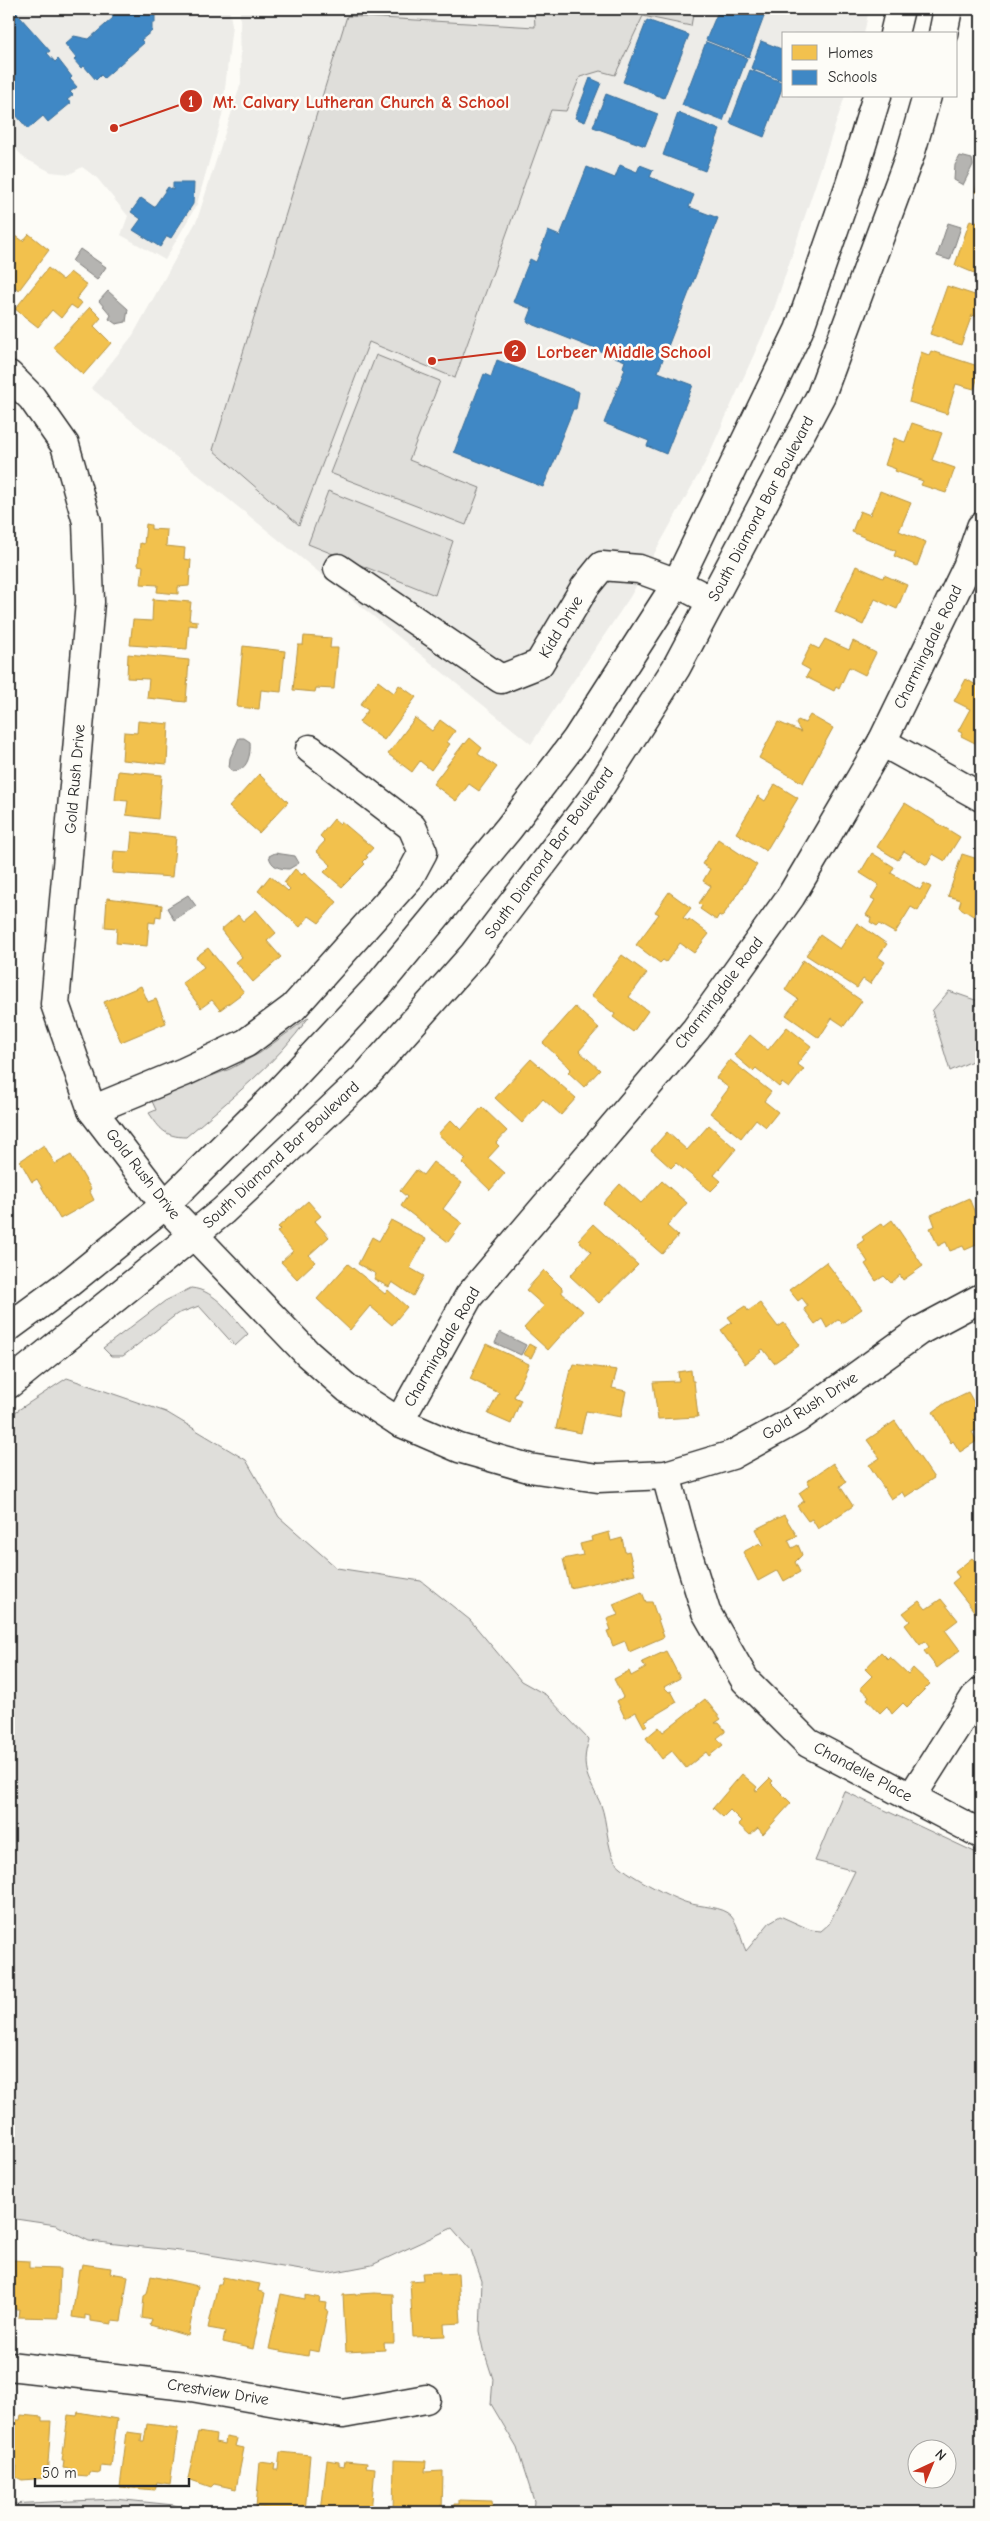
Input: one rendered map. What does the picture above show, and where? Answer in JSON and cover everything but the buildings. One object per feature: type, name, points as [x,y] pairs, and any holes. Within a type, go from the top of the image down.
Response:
[{"type":"street","points":[[894,32],[900,9]]},
{"type":"street","points":[[943,32],[948,9]]},
{"type":"street","points":[[9,1327],[68,1283],[165,1205],[273,1098],[379,985],[509,828],[576,740],[677,583],[799,330],[850,184],[876,98]]},
{"type":"street","name":"South Diamond Bar Boulevard","points":[[9,1384],[223,1211],[363,1079],[474,954],[593,798],[676,668],[821,394],[910,155],[926,98]]},
{"type":"street","name":"Gold Rush Drive","points":[[9,374],[32,398],[65,445],[87,522],[90,602],[55,1004],[92,1110],[165,1205],[308,1354],[348,1389],[399,1422],[458,1448],[529,1468],[598,1478],[666,1475],[732,1455],[797,1418],[919,1331],[981,1298]]},
{"type":"street","name":"Charmingdale Road","points":[[399,1422],[469,1296],[696,1029],[791,896],[882,742],[967,567],[981,527]]},
{"type":"street","name":"Kidd Drive","points":[[338,568],[501,678],[539,664],[585,588],[602,566],[639,569],[677,583],[712,601]]},
{"type":"street","points":[[882,742],[981,797]]},
{"type":"street","points":[[92,1110],[184,1072],[246,1042],[293,1008],[408,878],[423,852],[412,827],[310,749]]},
{"type":"street","name":"Chandelle Place","points":[[666,1475],[706,1612],[745,1680],[808,1743],[981,1834]]},
{"type":"street","points":[[911,1798],[975,1697],[981,1692]]},
{"type":"street","name":"Crestview Drive","points":[[9,2366],[186,2386],[343,2414],[426,2399]]},
{"type":"shaded area","points":[[9,9],[229,9],[232,25],[222,116],[197,204],[165,260],[121,235],[128,216],[97,178],[82,167],[70,174],[51,172],[24,158],[9,141]]},
{"type":"shaded area","points":[[240,9],[869,9],[864,32],[782,32],[782,98],[844,98],[773,312],[706,461],[630,597],[531,744],[91,388],[133,335],[197,220],[241,83]]},
{"type":"shaded area","points":[[534,9],[694,9],[691,26],[643,16],[615,75],[600,71],[580,77],[566,111],[551,110],[455,378],[369,342],[299,525],[213,450],[347,16],[535,27]]},
{"type":"shaded area","points":[[960,156],[972,159],[973,165],[963,185],[954,180],[955,165]]},
{"type":"shaded area","points":[[948,223],[961,227],[950,260],[937,256]]},
{"type":"shaded area","points":[[80,249],[106,267],[97,280],[72,261]]},
{"type":"shaded area","points":[[108,291],[128,309],[126,322],[116,324],[109,319],[111,315],[99,301]]},
{"type":"shaded area","points":[[376,355],[440,381],[409,460],[480,488],[466,525],[330,473]]},
{"type":"shaded area","points":[[328,491],[453,541],[435,595],[308,544]]},
{"type":"shaded area","points":[[239,738],[244,738],[250,742],[250,752],[245,765],[233,771],[229,768],[230,758]]},
{"type":"shaded area","points":[[275,853],[295,856],[299,863],[289,869],[276,867],[269,856]]},
{"type":"shaded area","points":[[188,895],[196,906],[174,920],[167,908]]},
{"type":"shaded area","points":[[949,991],[981,1002],[981,1057],[950,1071],[932,1011]]},
{"type":"shaded area","points":[[309,1017],[267,1066],[186,1137],[168,1134],[156,1124],[149,1113],[156,1110],[151,1099],[230,1069],[260,1053]]},
{"type":"shaded area","points":[[191,1288],[200,1290],[216,1299],[230,1312],[248,1334],[235,1346],[199,1306],[177,1314],[123,1356],[111,1356],[103,1348],[165,1301]]},
{"type":"shaded area","points":[[500,1332],[526,1345],[521,1355],[495,1343]]},
{"type":"shaded area","points":[[67,1378],[166,1412],[246,1460],[279,1517],[337,1568],[421,1581],[470,1620],[521,1681],[546,1695],[589,1740],[585,1759],[587,1774],[601,1805],[610,1849],[615,1861],[638,1879],[671,1896],[688,1903],[722,1910],[727,1913],[736,1924],[746,1951],[770,1922],[780,1916],[811,1930],[821,1931],[829,1924],[855,1871],[815,1861],[844,1791],[981,1855],[981,2512],[533,2512],[534,2501],[517,2448],[491,2404],[493,2379],[480,2331],[482,2281],[471,2250],[452,2228],[372,2265],[325,2274],[198,2253],[89,2241],[56,2225],[9,2218],[9,1416]]},
{"type":"shaded area","points":[[115,2499],[174,2505],[192,2512],[9,2512],[9,2504]]},
{"type":"place","name":"Mt. Calvary Lutheran Church & School","points":[[114,128]]},
{"type":"place","name":"Lorbeer Middle School","points":[[432,361]]}]
